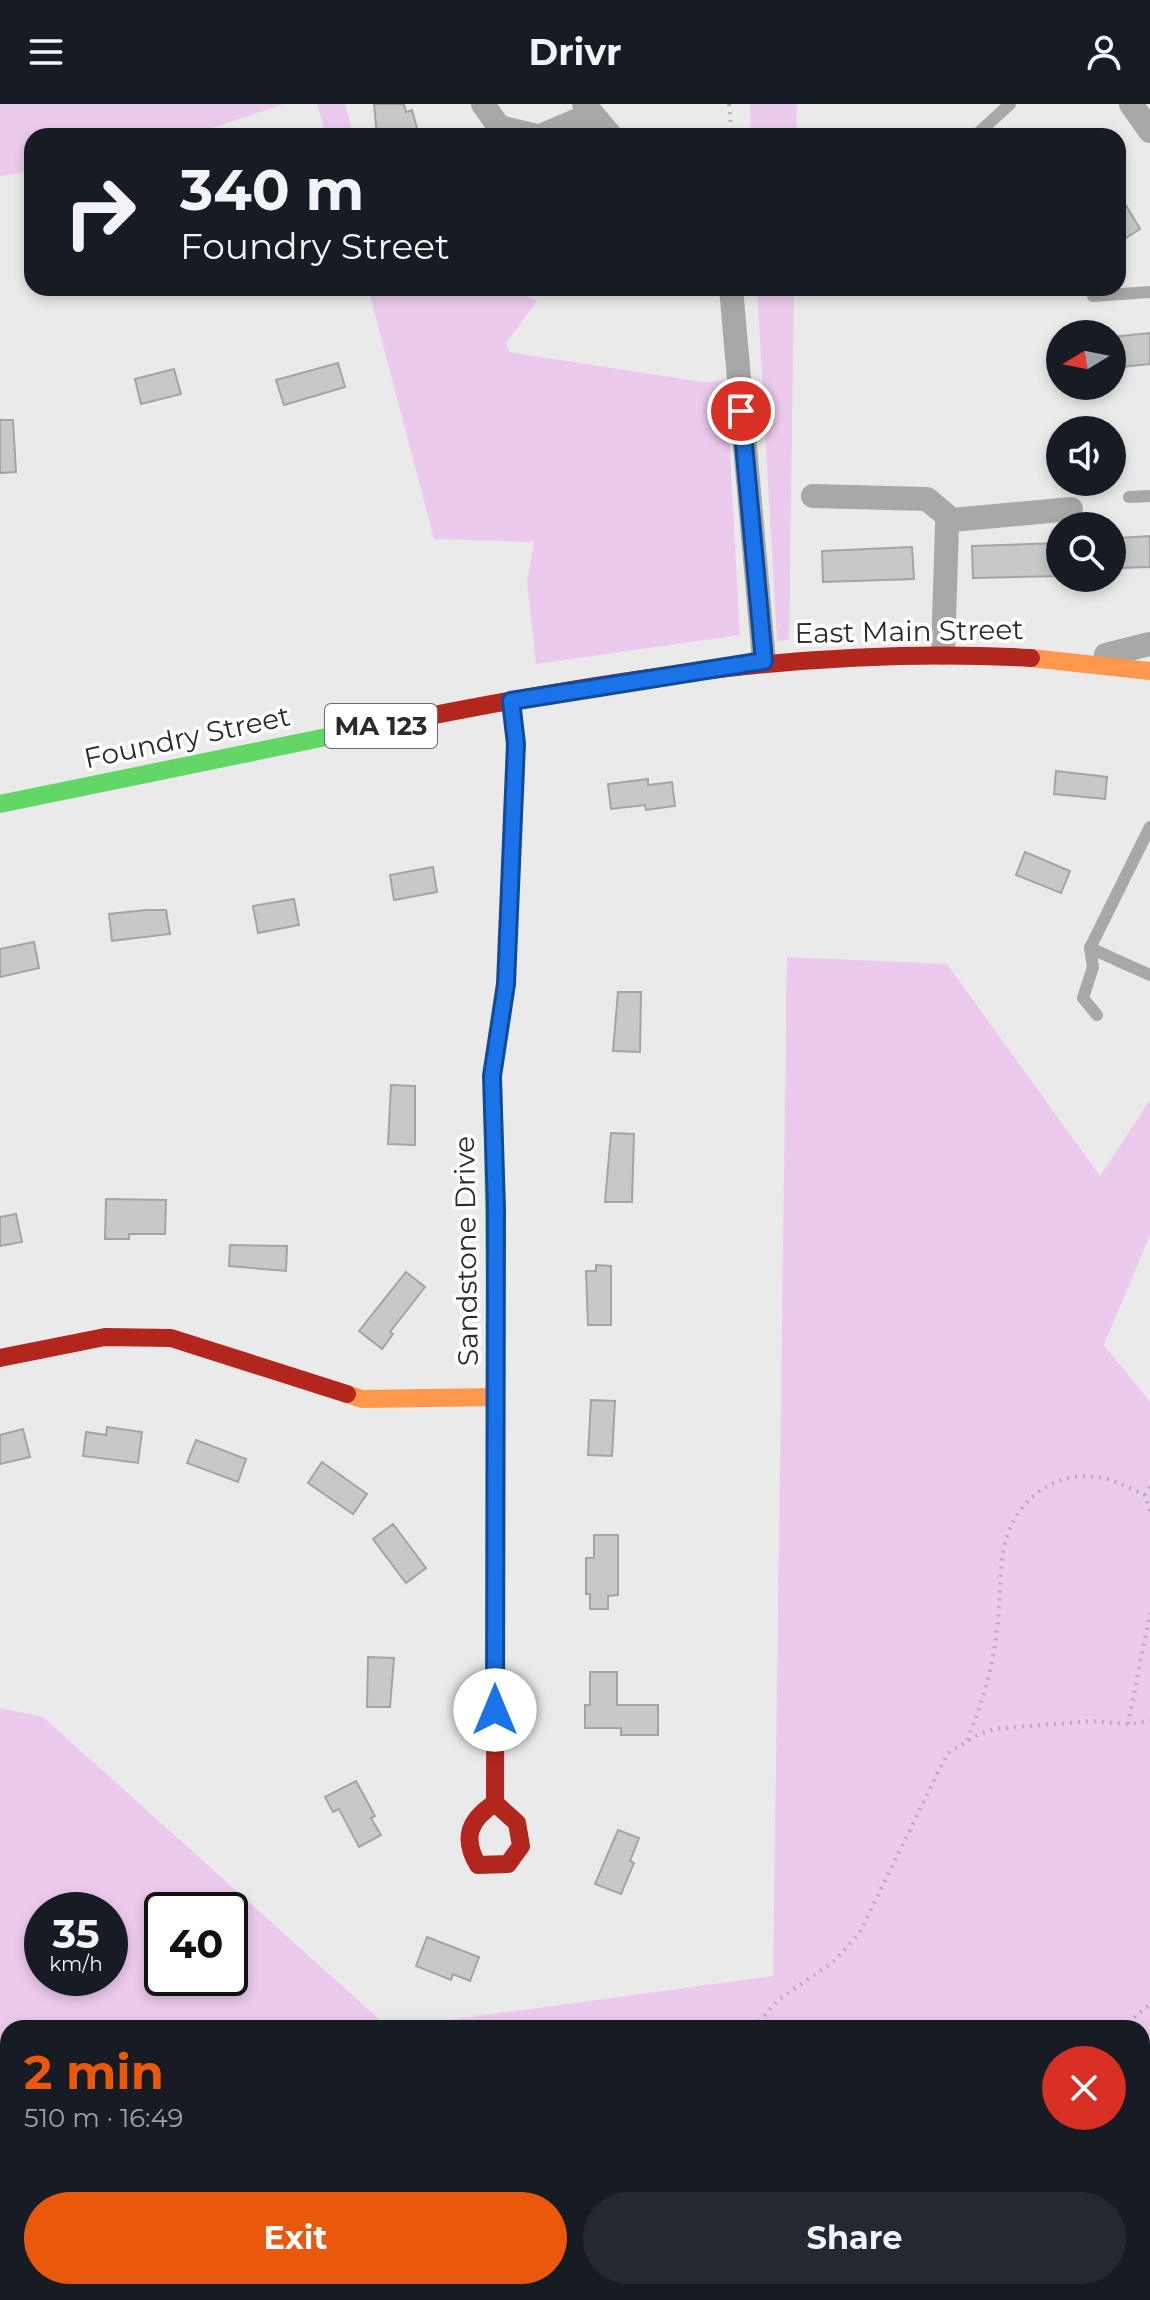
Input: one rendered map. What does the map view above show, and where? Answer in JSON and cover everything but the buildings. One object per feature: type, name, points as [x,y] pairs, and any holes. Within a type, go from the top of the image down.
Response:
[{"type":"main road","name":"East Main Street","points":[[764,661],[943,653],[1099,663],[1150,671]]},
{"type":"main road","name":"Foundry Street","points":[[0,804],[511,701],[764,661]]},
{"type":"main road","name":"Sandstone Drive","points":[[495,1803],[496,1397],[492,1076],[506,984],[516,744],[511,701]]},
{"type":"main road","points":[[0,1358],[105,1337],[160,1337],[206,1348],[362,1399],[496,1397]]},
{"type":"street","points":[[483,104],[499,127],[503,128]]},
{"type":"street","points":[[1131,104],[1150,131]]},
{"type":"street","points":[[553,128],[588,109],[604,128]]},
{"type":"street","points":[[732,296],[764,661]]},
{"type":"street","points":[[813,496],[927,499],[952,520]]},
{"type":"street","points":[[943,653],[947,525],[952,520],[1071,509]]},
{"type":"street","points":[[1099,663],[1106,655],[1150,644]]},
{"type":"lane","points":[[984,128],[1010,104]]},
{"type":"lane","points":[[1126,294],[1150,292]]},
{"type":"lane","points":[[1129,497],[1150,496]]},
{"type":"lane","points":[[1097,1015],[1083,998],[1093,967],[1090,948],[1144,854],[1150,827]]},
{"type":"lane","points":[[1090,948],[1150,975]]},
{"type":"path","points":[[729,104],[731,128]]},
{"type":"path","points":[[967,1741],[980,1708],[995,1645],[1004,1549],[1020,1508],[1039,1488],[1061,1480],[1099,1477],[1145,1495]]},
{"type":"path","points":[[1150,1487],[1145,1495],[1150,1512]]},
{"type":"path","points":[[1128,1724],[1150,1613]]},
{"type":"path","points":[[761,2020],[778,2000],[833,1962],[859,1934],[947,1754],[995,1729],[1091,1721],[1128,1724],[1150,1721]]},
{"type":"path","points":[[1131,2020],[1150,2004]]},
{"type":"shaded area","points":[[0,104],[284,104],[212,128],[24,128],[24,172],[0,176]]},
{"type":"shaded area","points":[[317,104],[345,104],[352,128],[324,128]]},
{"type":"shaded area","points":[[750,104],[797,104],[796,128],[751,128]]},
{"type":"shaded area","points":[[370,296],[526,296],[537,301],[506,343],[509,352],[702,382],[726,381],[740,635],[536,664],[527,582],[534,542],[434,539]]},
{"type":"shaded area","points":[[757,296],[794,296],[789,640],[777,641]]},
{"type":"shaded area","points":[[787,957],[947,964],[1100,1176],[1150,1100],[1150,1235],[1104,1345],[1150,1402],[1150,2020],[448,2020],[773,1976]]},
{"type":"shaded area","points":[[0,1708],[43,1717],[238,1892],[144,1892],[144,1996],[248,1996],[248,1901],[380,2020],[0,2020]]},
{"type":"traffic: fast","points":[[496,1343],[492,1076],[506,984],[516,744],[511,701]]},
{"type":"traffic: fast","points":[[0,804],[419,718]]},
{"type":"traffic: slow","points":[[1031,658],[1150,671]]},
{"type":"traffic: slow","points":[[347,1394],[362,1399],[496,1397]]},
{"type":"traffic: jam","points":[[419,718],[571,690],[724,668],[877,657],[954,655],[1031,658]]},
{"type":"traffic: jam","points":[[0,1358],[105,1337],[171,1338],[347,1394]]},
{"type":"traffic: jam","points":[[495,1803],[479,1816],[471,1830],[470,1846],[478,1865],[508,1864],[521,1846],[517,1823],[495,1803],[496,1343]]},
{"type":"route","points":[[495,1710],[496,1209],[492,1076],[506,984],[516,744],[511,701],[570,689],[764,661],[741,411]]}]
